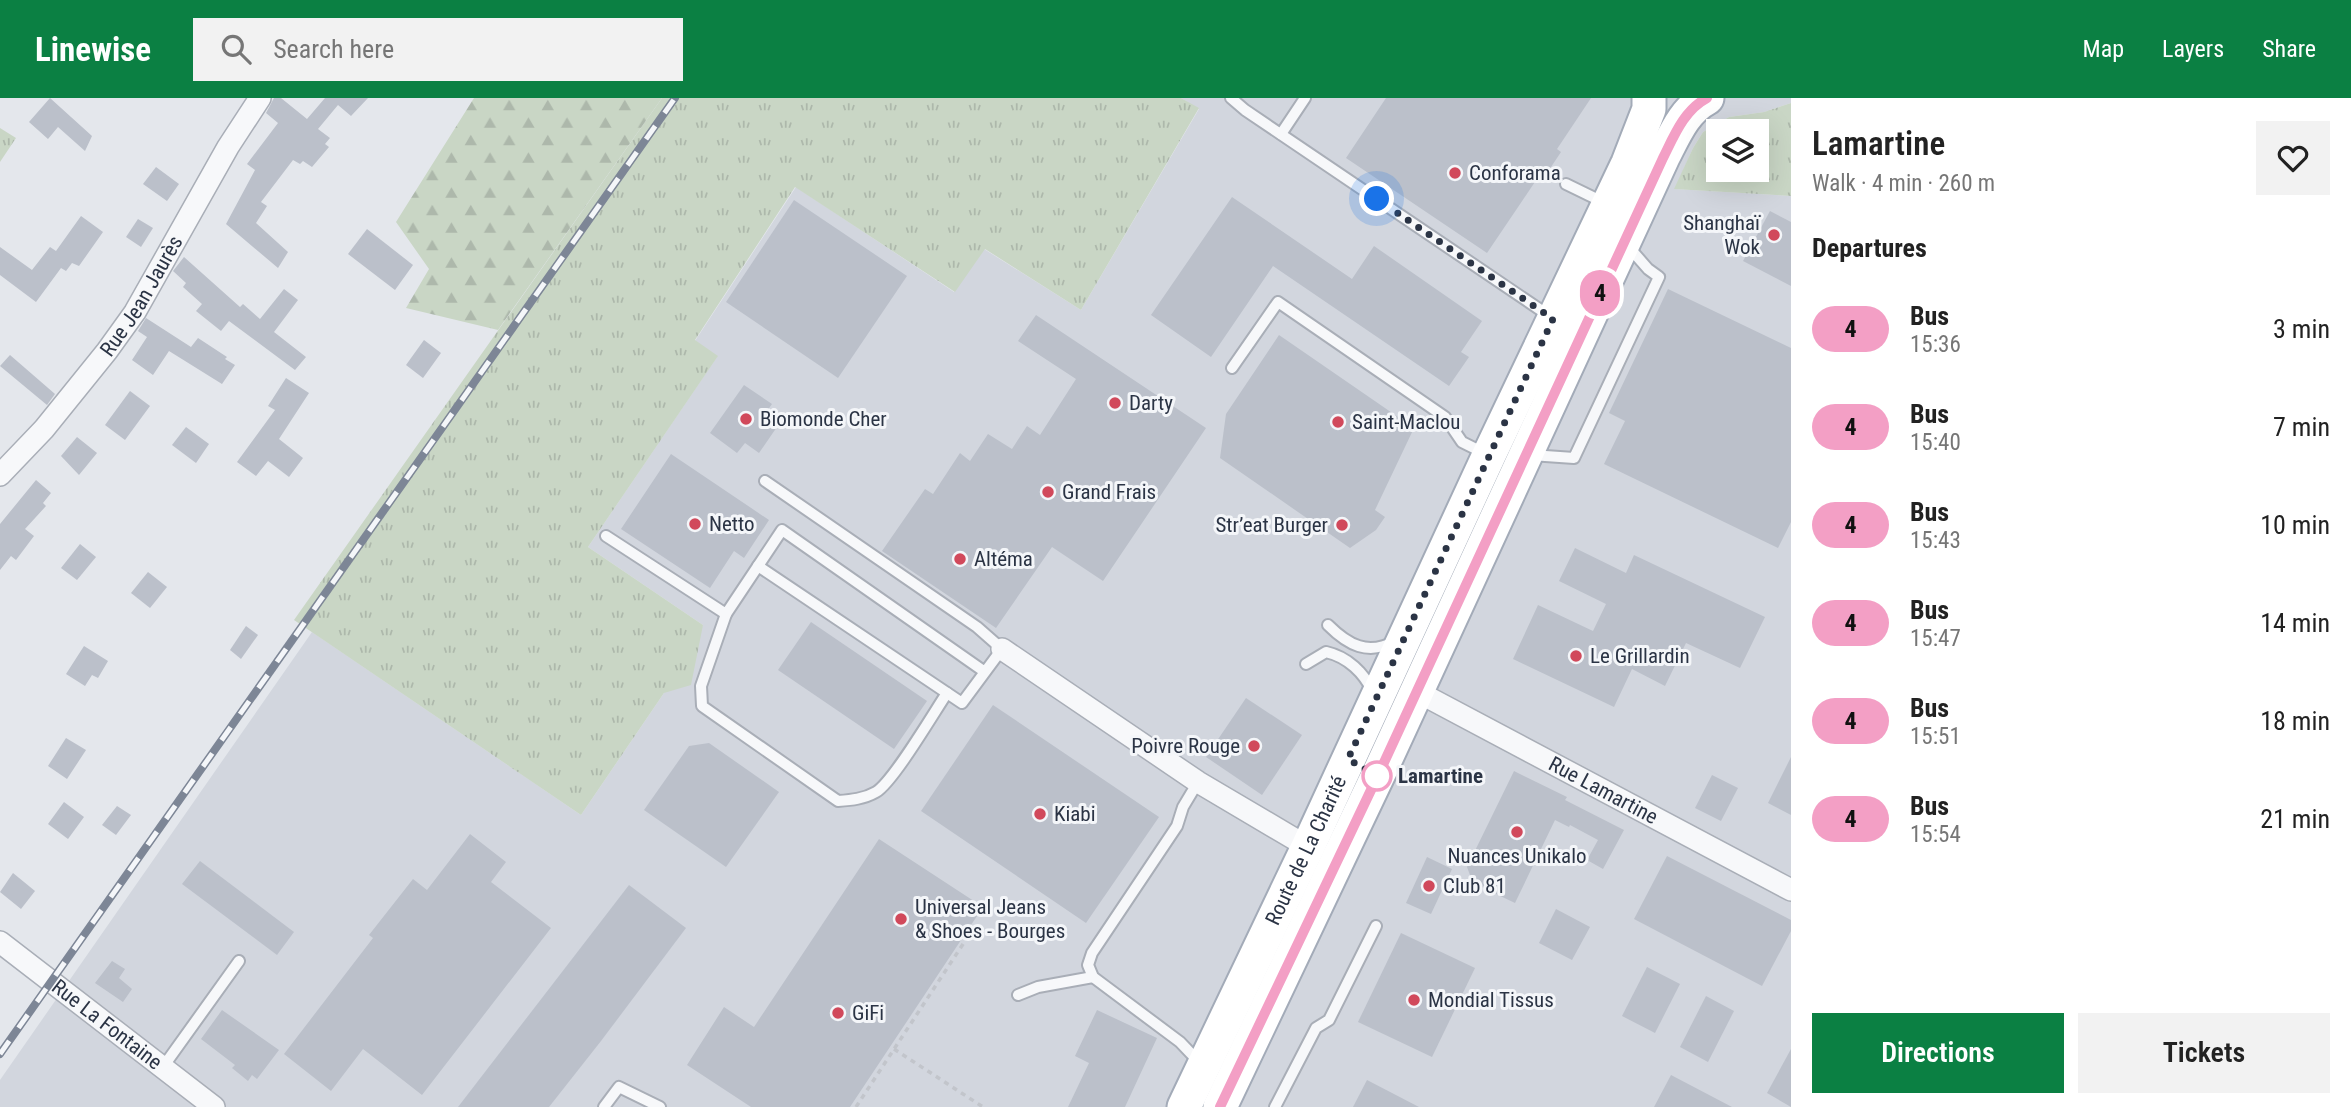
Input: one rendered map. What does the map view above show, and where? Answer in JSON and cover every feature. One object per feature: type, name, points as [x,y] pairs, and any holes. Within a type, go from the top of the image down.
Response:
[{"type":"main road","name":"Route de La Charité","points":[[1184,1107],[1628,163],[1649,109],[1649,98]]},
{"type":"main road","name":"Route de La Charité","points":[[1220,1107],[1679,126],[1695,104],[1707,98]]},
{"type":"street","name":"Rue Jean Jaurès","points":[[0,475],[52,420],[135,312],[228,147],[260,98]]},
{"type":"street","points":[[1002,649],[1199,782],[1308,847]]},
{"type":"street","name":"Rue Lamartine","points":[[1416,691],[1791,890]]},
{"type":"street","name":"Rue La Fontaine","points":[[0,942],[215,1107]]},
{"type":"lane","points":[[1231,98],[1553,319]]},
{"type":"lane","points":[[1281,134],[1305,98]]},
{"type":"lane","points":[[1566,184],[1608,204]]},
{"type":"lane","points":[[1524,454],[1574,458],[1659,277],[1648,269],[1624,241]]},
{"type":"lane","points":[[1232,368],[1278,302],[1445,417],[1462,442],[1489,455]]},
{"type":"lane","points":[[758,566],[962,703],[1002,649],[976,627],[765,481]]},
{"type":"lane","points":[[947,694],[878,792],[861,798],[838,801],[702,706],[701,686],[726,614],[782,530],[985,672]]},
{"type":"lane","points":[[606,536],[726,614]]},
{"type":"lane","points":[[1328,625],[1343,639],[1364,648],[1385,646],[1406,635]]},
{"type":"lane","points":[[1306,664],[1326,652],[1335,654],[1347,660],[1364,676],[1376,697]]},
{"type":"lane","points":[[1199,782],[1183,807],[1177,826],[1092,953],[1088,965],[1093,977],[1180,1042],[1203,1066]]},
{"type":"lane","points":[[1275,1107],[1317,1028],[1329,1020],[1376,926]]},
{"type":"lane","points":[[163,1067],[239,961]]},
{"type":"lane","points":[[1018,995],[1038,988],[1093,977]]},
{"type":"lane","points":[[604,1107],[619,1087],[660,1107]]},
{"type":"path","points":[[856,1107],[967,938]]},
{"type":"path","points":[[894,1049],[983,1107]]},
{"type":"shaded area","points":[[1181,98],[1791,98],[1791,103],[1764,112],[1726,119],[1706,119],[1706,130],[1693,148],[1675,189],[1791,196],[1791,1107],[0,1107],[0,1080],[312,632],[581,815],[664,693],[703,625],[588,547],[717,357],[695,341],[796,187],[954,292],[984,249],[1081,310],[1199,109]]},
{"type":"green space","points":[[474,98],[662,98],[498,330],[406,308],[429,269],[396,222]]},
{"type":"green space","points":[[662,98],[1181,98],[1199,108],[1081,310],[985,249],[955,292],[795,187],[695,340],[718,356],[588,547],[703,625],[691,685],[664,693],[581,815],[294,620]]},
{"type":"green space","points":[[1791,103],[1791,196],[1674,189],[1693,148],[1706,130],[1706,182],[1769,182],[1769,119],[1726,119],[1764,112]]},
{"type":"green space","points":[[0,128],[16,138],[0,162]]},
{"type":"building","points":[[50,98],[92,136],[85,151],[58,127],[48,139],[29,122]]},
{"type":"building","points":[[274,98],[281,98],[307,119],[325,98],[368,98],[351,116],[338,105],[318,129],[330,138],[325,144],[329,147],[312,167],[303,161],[300,164],[293,160],[261,202],[267,206],[256,223],[288,252],[278,268],[226,224],[255,170],[247,164],[278,123],[266,113]]},
{"type":"building","name":"Conforama","points":[[1386,98],[1591,98],[1557,149],[1561,152],[1549,170],[1545,167],[1487,253],[1346,158]]},
{"type":"building","points":[[156,167],[179,184],[167,201],[143,184]]},
{"type":"building","points":[[1232,197],[1352,279],[1374,246],[1482,321],[1461,352],[1469,357],[1449,386],[1273,266],[1211,357],[1151,315]]},
{"type":"building","points":[[794,200],[907,276],[838,378],[726,302]]},
{"type":"building","name":"Shanghaï Wok","points":[[1770,211],[1791,222],[1791,286],[1743,261]]},
{"type":"building","points":[[81,216],[103,232],[79,266],[72,263],[66,271],[61,268],[36,302],[0,275],[0,247],[32,270],[50,247],[56,251]]},
{"type":"building","points":[[138,219],[153,228],[141,247],[126,237]]},
{"type":"building","points":[[367,229],[413,265],[395,290],[348,254]]},
{"type":"building","points":[[184,257],[240,307],[243,304],[260,319],[284,289],[298,300],[274,332],[306,357],[295,370],[229,321],[221,331],[196,311],[202,304],[183,287],[186,283],[173,271]]},
{"type":"building","points":[[1668,289],[1791,348],[1791,522],[1778,548],[1604,464],[1625,421],[1609,413]]},
{"type":"building","points":[[1036,315],[1206,428],[1103,581],[1052,547],[996,628],[882,551],[925,489],[933,494],[960,453],[970,461],[988,434],[1012,449],[1027,426],[1040,435],[1076,379],[1018,341]]},
{"type":"building","points":[[146,318],[191,347],[198,338],[227,357],[225,359],[235,365],[222,384],[169,351],[153,375],[132,360],[147,337],[138,331]]},
{"type":"building","points":[[1279,335],[1414,428],[1375,510],[1385,517],[1376,530],[1350,548],[1220,458],[1226,414]]},
{"type":"building","points":[[424,340],[441,353],[423,378],[406,365]]},
{"type":"building","points":[[10,355],[55,394],[47,405],[0,366]]},
{"type":"building","points":[[286,378],[309,393],[279,439],[303,458],[289,477],[268,461],[256,476],[237,462],[275,410],[268,406]]},
{"type":"building","name":"Biomonde Cher","points":[[744,385],[772,404],[765,414],[779,424],[759,453],[745,443],[737,453],[710,433]]},
{"type":"building","points":[[130,391],[150,406],[125,440],[105,425]]},
{"type":"building","points":[[186,427],[209,444],[196,463],[172,445]]},
{"type":"building","points":[[77,437],[97,453],[79,475],[61,456]]},
{"type":"building","name":"Netto","points":[[671,454],[769,520],[744,558],[734,551],[710,588],[621,529]]},
{"type":"building","points":[[36,480],[51,493],[43,503],[46,506],[25,529],[34,536],[16,560],[11,556],[0,570],[0,524]]},
{"type":"building","points":[[80,544],[96,557],[77,580],[61,568]]},
{"type":"building","points":[[1575,548],[1626,573],[1634,555],[1765,617],[1740,668],[1686,643],[1665,686],[1632,669],[1614,707],[1513,659],[1538,605],[1593,631],[1606,604],[1559,581]]},
{"type":"building","points":[[148,572],[167,587],[150,608],[131,593]]},
{"type":"building","points":[[811,622],[927,701],[894,749],[778,670]]},
{"type":"building","points":[[246,626],[258,635],[241,659],[230,650]]},
{"type":"building","points":[[84,646],[108,661],[98,678],[92,675],[85,686],[66,674]]},
{"type":"building","name":"Poivre Rouge","points":[[1246,698],[1302,735],[1262,795],[1206,757]]},
{"type":"building","name":"Kiabi","points":[[993,705],[1159,817],[1086,923],[921,811]]},
{"type":"building","points":[[66,738],[86,750],[67,779],[48,766]]},
{"type":"building","points":[[709,743],[779,792],[726,867],[644,810],[689,746]]},
{"type":"building","points":[[1791,757],[1791,815],[1768,803]]},
{"type":"building","name":"Nuances Unikalo","points":[[1514,771],[1567,797],[1565,800],[1624,830],[1603,869],[1587,860],[1598,840],[1555,820],[1515,903],[1473,883],[1467,867]]},
{"type":"building","points":[[1712,775],[1738,788],[1721,821],[1695,808]]},
{"type":"building","points":[[64,802],[84,817],[68,839],[48,824]]},
{"type":"building","points":[[117,806],[131,815],[116,835],[102,825]]},
{"type":"building","points":[[470,834],[506,862],[491,882],[551,928],[422,1095],[363,1049],[331,1091],[284,1054],[373,938],[369,935],[413,879],[427,890]]},
{"type":"building","points":[[879,839],[983,907],[850,1107],[751,1107],[687,1065],[724,1007],[754,1027]]},
{"type":"building","points":[[1667,856],[1791,920],[1791,931],[1762,986],[1634,919]]},
{"type":"building","name":"Club 81","points":[[1427,857],[1452,869],[1431,914],[1406,903]]},
{"type":"building","points":[[200,861],[294,932],[277,955],[182,884]]},
{"type":"building","points":[[13,873],[35,891],[21,909],[0,892]]},
{"type":"building","points":[[629,885],[686,928],[601,1041],[549,1107],[458,1107]]},
{"type":"building","points":[[1556,909],[1590,927],[1572,960],[1539,943]]},
{"type":"building","name":"Mondial Tissus","points":[[1401,933],[1475,968],[1432,1057],[1358,1022]]},
{"type":"building","points":[[112,961],[125,969],[119,978],[132,989],[123,1002],[95,983]]},
{"type":"building","points":[[1647,967],[1680,984],[1655,1033],[1622,1016]]},
{"type":"building","points":[[1706,996],[1734,1011],[1708,1062],[1680,1047]]},
{"type":"building","points":[[222,1010],[279,1050],[257,1079],[252,1075],[248,1081],[232,1068],[235,1065],[201,1039]]},
{"type":"building","points":[[1097,1010],[1157,1038],[1125,1107],[1068,1107],[1089,1063],[1075,1056]]},
{"type":"building","points":[[1791,1049],[1791,1107],[1767,1093]]},
{"type":"building","points":[[1671,1075],[1732,1107],[1654,1107]]},
{"type":"building","points":[[1367,1080],[1419,1107],[1353,1107]]},
{"type":"railway","points":[[0,1054],[675,98]]},
{"type":"bus line","name":"4","points":[[1220,1107],[1381,769],[1524,454],[1663,158],[1679,126],[1695,104],[1707,98]]},
{"type":"place","name":"Conforama","points":[[1455,173]]},
{"type":"place","name":"Shanghaï Wok","points":[[1774,235]]},
{"type":"place","name":"Darty","points":[[1115,403]]},
{"type":"place","name":"Biomonde Cher","points":[[746,419]]},
{"type":"place","name":"Saint-Maclou","points":[[1338,422]]},
{"type":"place","name":"Grand Frais","points":[[1048,492]]},
{"type":"place","name":"Netto","points":[[695,524]]},
{"type":"place","name":"Str’eat Burger","points":[[1342,525]]},
{"type":"place","name":"Altéma","points":[[960,559]]},
{"type":"place","name":"Le Grillardin","points":[[1576,656]]},
{"type":"place","name":"Poivre Rouge","points":[[1254,746]]},
{"type":"place","name":"Lamartine","points":[[1377,776]]},
{"type":"place","name":"Kiabi","points":[[1040,814]]},
{"type":"place","name":"Nuances Unikalo","points":[[1517,832]]},
{"type":"place","name":"Club 81","points":[[1429,886]]},
{"type":"place","name":"Universal Jeans & Shoes - Bourges","points":[[901,919]]},
{"type":"place","name":"Mondial Tissus","points":[[1414,1000]]},
{"type":"place","name":"GiFi","points":[[838,1013]]},
{"type":"route","points":[[1377,199],[1553,319],[1348,759],[1377,776]]}]
